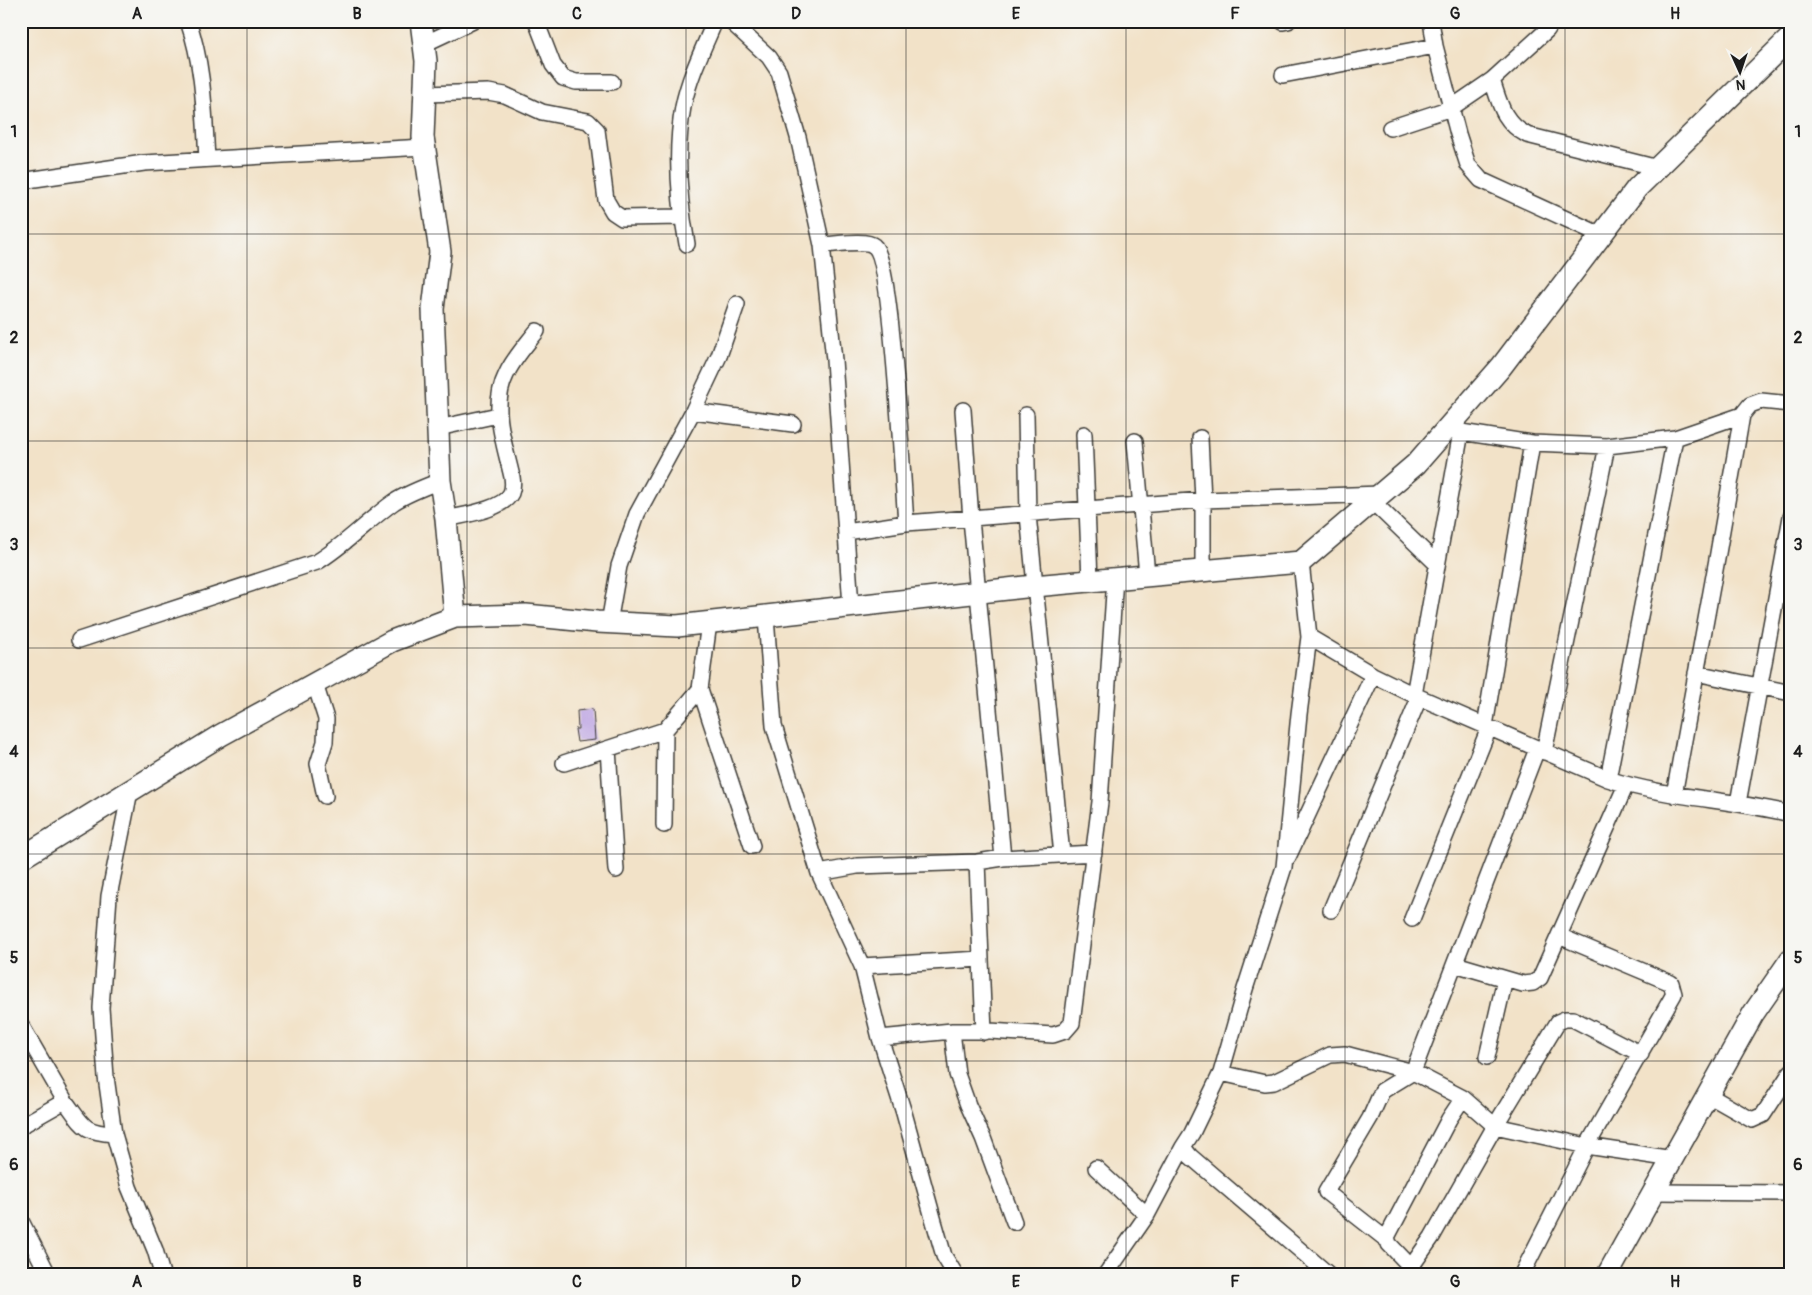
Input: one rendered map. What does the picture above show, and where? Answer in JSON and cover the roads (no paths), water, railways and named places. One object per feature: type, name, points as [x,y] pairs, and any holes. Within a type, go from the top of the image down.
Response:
[{"type":"main road","points":[[421,21],[426,61],[423,137],[440,252],[433,309],[440,481],[446,519],[455,617]]},
{"type":"main road","points":[[21,858],[221,735],[392,641],[455,617],[526,615],[609,623],[677,626],[1090,580],[1301,562],[1455,430],[1637,188],[1791,37]]},
{"type":"main road","points":[[1608,1274],[1753,1014],[1791,959]]},
{"type":"street","points":[[188,21],[203,82],[207,159]]},
{"type":"street","points":[[424,44],[473,21]]},
{"type":"street","points":[[536,21],[553,65],[563,78],[576,82],[612,82]]},
{"type":"street","points":[[687,244],[682,216],[678,143],[683,106],[693,74],[715,21]]},
{"type":"street","points":[[730,21],[770,57],[779,72],[798,136],[822,245],[834,360],[851,606]]},
{"type":"street","points":[[1431,21],[1435,46],[1468,165],[1481,180],[1601,235]]},
{"type":"street","points":[[1390,128],[1451,108],[1492,80],[1547,30],[1553,21]]},
{"type":"street","points":[[1789,21],[1791,27]]},
{"type":"street","points":[[1283,75],[1435,46]]},
{"type":"street","points":[[1492,80],[1504,114],[1516,129],[1527,135],[1658,168]]},
{"type":"street","points":[[425,94],[488,92],[506,95],[542,112],[588,121],[596,130],[606,200],[613,212],[622,218],[682,216]]},
{"type":"street","points":[[21,181],[144,163],[424,148]]},
{"type":"street","points":[[822,245],[868,243],[876,247],[880,256],[896,367],[906,523]]},
{"type":"street","points":[[609,623],[619,566],[638,514],[693,411],[719,356],[737,304]]},
{"type":"street","points":[[446,519],[497,506],[510,495],[513,487],[512,477],[498,415],[501,388],[506,374],[537,331]]},
{"type":"street","points":[[1674,795],[1742,415],[1750,405],[1761,401],[1791,404]]},
{"type":"street","points":[[963,410],[971,519],[1003,858]]},
{"type":"street","points":[[693,411],[793,424]]},
{"type":"street","points":[[438,428],[498,415]]},
{"type":"street","points":[[1026,415],[1028,515],[1062,855]]},
{"type":"street","points":[[1332,910],[1416,696],[1437,564],[1455,430],[1532,443],[1607,446],[1675,438],[1742,415]]},
{"type":"street","points":[[1084,434],[1090,580]]},
{"type":"street","points":[[1200,438],[1203,500],[1203,570]]},
{"type":"street","points":[[1608,779],[1675,438]]},
{"type":"street","points":[[1135,441],[1147,575]]},
{"type":"street","points":[[1412,919],[1487,727],[1532,443]]},
{"type":"street","points":[[1607,446],[1541,751],[1412,1072],[1382,1092],[1370,1118],[1326,1192],[1387,1240],[1408,1270],[1432,1237],[1495,1126],[1558,1022],[1565,1019],[1573,1019],[1641,1054]]},
{"type":"street","points":[[79,640],[317,562],[337,550],[394,502],[440,481]]},
{"type":"street","points":[[846,532],[906,523],[1203,500],[1376,497],[1437,564]]},
{"type":"street","points":[[1738,803],[1791,517]]},
{"type":"street","points":[[1284,867],[1298,714],[1310,637],[1301,562]]},
{"type":"street","points":[[880,1038],[952,1031],[1053,1035],[1065,1031],[1072,1023],[1100,793],[1115,578]]},
{"type":"street","points":[[766,617],[774,726],[819,873],[862,966],[880,1038],[904,1113],[944,1256],[955,1274]]},
{"type":"street","points":[[709,623],[700,689],[752,846]]},
{"type":"street","points":[[1310,637],[1373,675],[1416,696],[1608,779],[1626,785],[1674,795],[1738,803],[1791,814]]},
{"type":"street","points":[[1696,673],[1791,693]]},
{"type":"street","points":[[1106,1274],[1147,1215],[1183,1147],[1192,1134],[1221,1073],[1245,989],[1284,867],[1373,675]]},
{"type":"street","points":[[316,684],[326,719],[324,742],[318,764],[325,796]]},
{"type":"street","points":[[564,763],[665,730],[700,689]]},
{"type":"street","points":[[664,825],[665,730]]},
{"type":"street","points":[[608,748],[616,870]]},
{"type":"street","points":[[1455,964],[1523,984],[1532,983],[1540,978],[1626,785]]},
{"type":"street","points":[[130,791],[109,896],[101,1008],[106,1077],[114,1134],[129,1187],[155,1250],[162,1274]]},
{"type":"street","points":[[819,873],[857,866],[977,862],[1003,858],[1094,853]]},
{"type":"street","points":[[977,862],[984,1032]]},
{"type":"street","points":[[1522,1274],[1587,1146],[1674,994],[1670,983],[1558,936]]},
{"type":"street","points":[[862,966],[981,960]]},
{"type":"street","points":[[1486,1056],[1505,979]]},
{"type":"street","points":[[21,1025],[65,1101],[86,1129],[95,1133],[114,1134]]},
{"type":"street","points":[[952,1031],[957,1074],[1014,1222]]},
{"type":"street","points":[[1221,1073],[1265,1083],[1274,1082],[1330,1055],[1345,1054],[1412,1072],[1463,1098],[1495,1126],[1587,1146],[1673,1159]]},
{"type":"street","points":[[1708,1095],[1752,1120],[1756,1120],[1763,1115],[1791,1072]]},
{"type":"street","points":[[1387,1240],[1449,1119],[1463,1098]]},
{"type":"street","points":[[21,1126],[65,1101]]},
{"type":"street","points":[[1183,1147],[1190,1156],[1328,1274]]},
{"type":"street","points":[[1096,1168],[1147,1215]]},
{"type":"street","points":[[1654,1192],[1791,1194]]},
{"type":"street","points":[[21,1222],[48,1274]]}]
